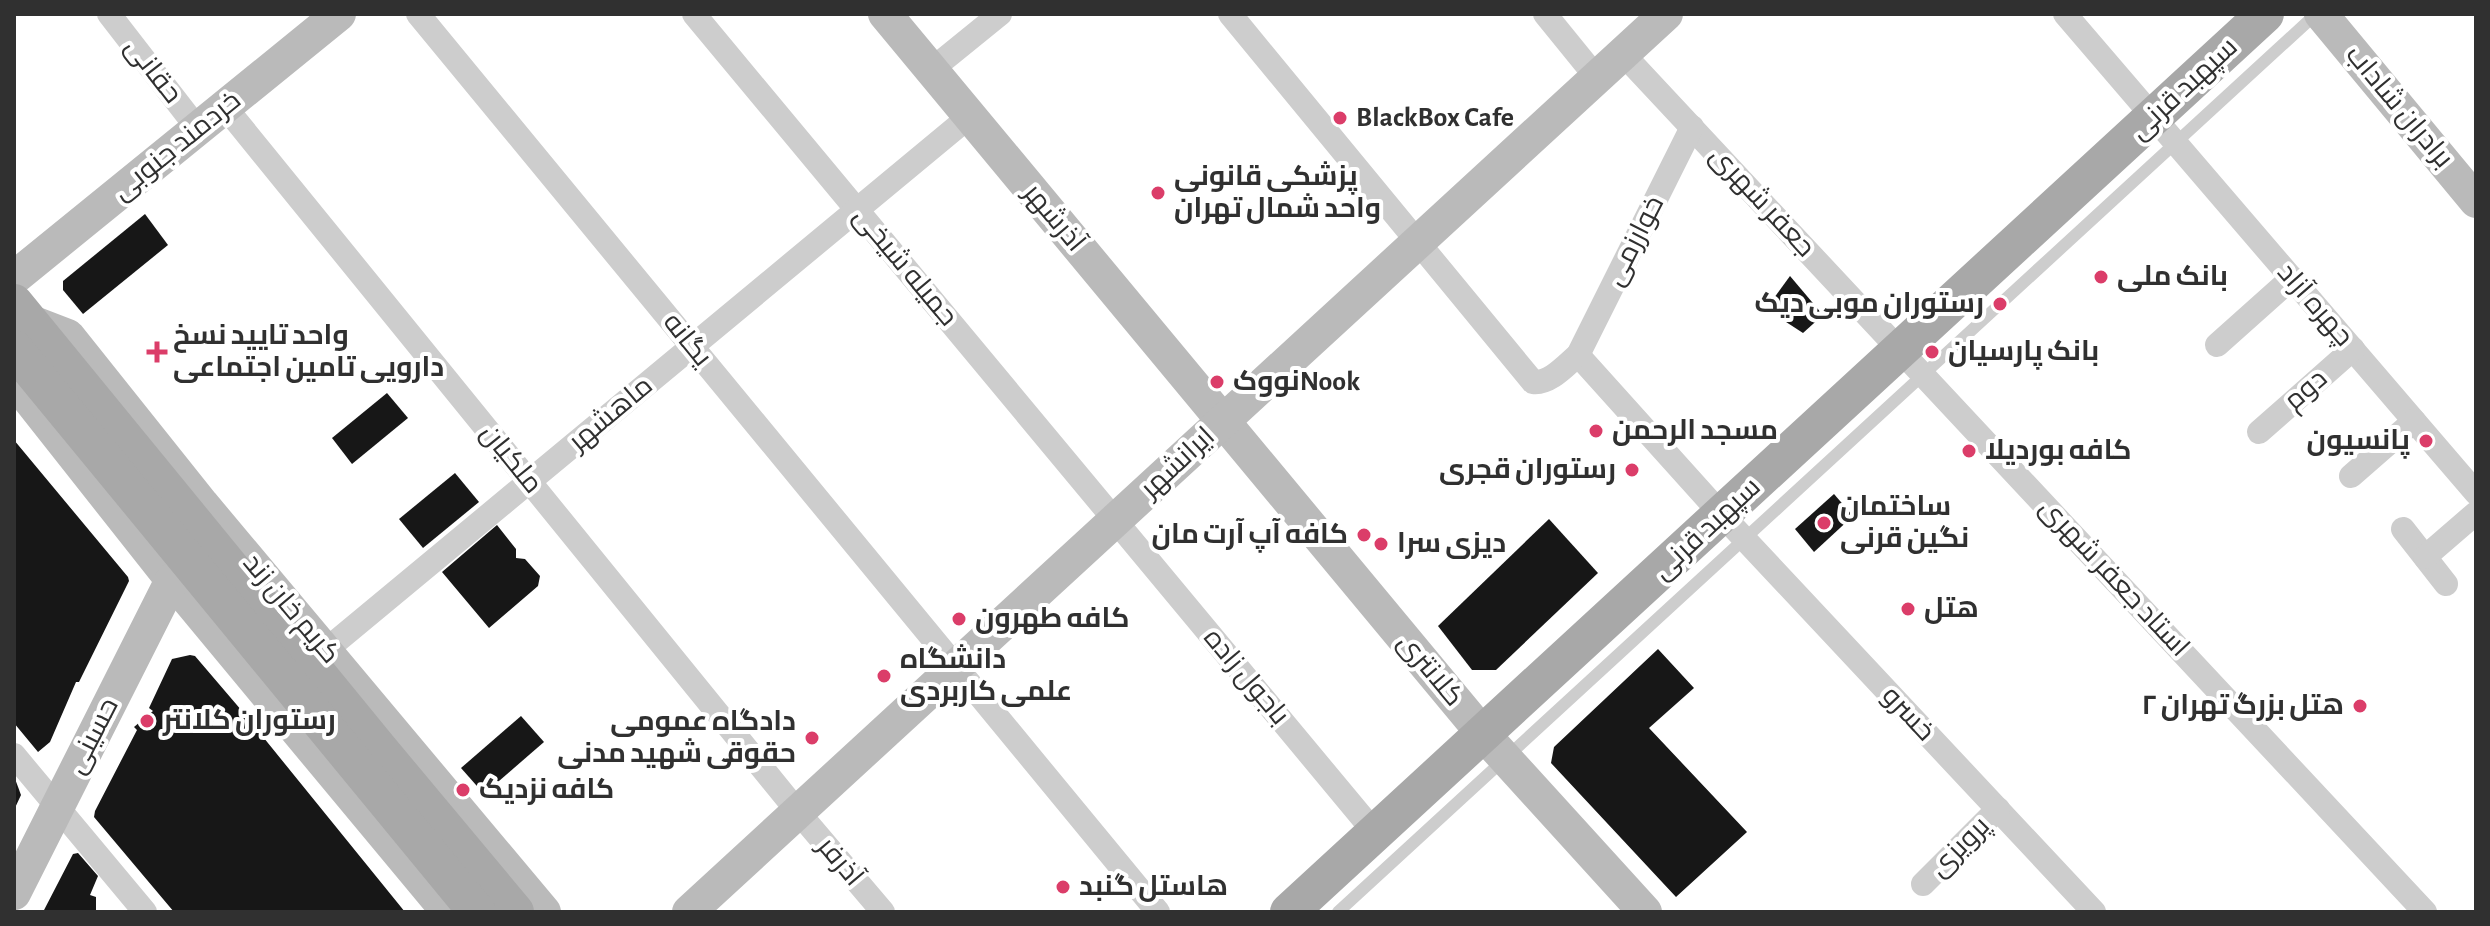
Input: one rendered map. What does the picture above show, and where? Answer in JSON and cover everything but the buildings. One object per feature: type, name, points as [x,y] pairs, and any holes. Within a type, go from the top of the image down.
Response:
[{"type":"main road","name":"خردمند جنوبی","points":[[14,278],[339,14]]},
{"type":"main road","name":"آذرشهر","points":[[885,14],[1223,421]]},
{"type":"main road","name":"ایرانشهر","points":[[689,912],[1666,14]]},
{"type":"main road","name":"سپهبد قرنی","points":[[1312,909],[1376,834],[1495,747],[2164,129],[2265,14]]},
{"type":"main road","name":"برادران شاداب","points":[[2318,14],[2476,201]]},
{"type":"main road","name":"کریم خان زند","points":[[19,325],[68,336],[202,504],[544,912]]},
{"type":"main road","name":"کریم خان زند","points":[[19,325],[367,758],[477,912]]},
{"type":"main road","points":[[14,380],[172,580],[448,912]]},
{"type":"main road","name":"کلانتری","points":[[1223,421],[1495,747],[1645,912]]},
{"type":"main road","name":"حسینی","points":[[14,893],[172,580]]},
{"type":"main road","name":"کریم خان زند","points":[[367,758],[515,912]]},
{"type":"street","name":"حقانی","points":[[109,14],[198,129]]},
{"type":"street","name":"یگانه","points":[[418,14],[1158,912]]},
{"type":"street","name":"جمیله شیخی","points":[[694,14],[1115,520]]},
{"type":"street","points":[[931,70],[1000,14]]},
{"type":"street","points":[[1230,14],[1533,382],[1540,383],[1549,378],[1578,355]]},
{"type":"street","points":[[1545,14],[1597,78]]},
{"type":"street","name":"چهره آزاد","points":[[2065,14],[2476,493]]},
{"type":"street","name":"جعفر شهری","points":[[1623,54],[1913,361]]},
{"type":"street","name":"ملکیان","points":[[225,107],[798,812]]},
{"type":"street","name":"ماهشهر","points":[[326,650],[970,116]]},
{"type":"street","name":"خوارزمی","points":[[1578,355],[1692,127]]},
{"type":"street","points":[[2217,345],[2292,278]]},
{"type":"street","name":"دوم","points":[[2259,432],[2353,349]]},
{"type":"street","name":"خسرو","points":[[1578,355],[1733,527],[2094,912]]},
{"type":"street","name":"استاد جعفر شهری","points":[[1913,361],[2425,912]]},
{"type":"street","points":[[2351,476],[2414,421]]},
{"type":"street","points":[[2425,557],[2476,513]]},
{"type":"street","name":"باجول زاده","points":[[1115,520],[1376,834]]},
{"type":"street","points":[[2403,529],[2446,584]]},
{"type":"street","points":[[14,755],[145,912]]},
{"type":"street","name":"پرویزی","points":[[1923,884],[1998,809]]},
{"type":"street","name":"آذرفر","points":[[798,812],[883,912]]},
{"type":"lane","points":[[2164,129],[2318,14]]},
{"type":"lane","points":[[1312,909],[1495,747]]},
{"type":"place","name":"BlackBox Cafe","points":[[1340,118]]},
{"type":"place","name":"پزشکی قانونی واحد شمال تهران","points":[[1158,193]]},
{"type":"place","name":"بانک ملی","points":[[2101,277]]},
{"type":"place","name":"رستوران موبی دیک","points":[[2000,304]]},
{"type":"place","name":"واحد تایید نسخ دارویی تامین اجتماعی","points":[[157,352]]},
{"type":"place","name":"بانک پارسیان","points":[[1932,352]]},
{"type":"place","name":"نووکNook","points":[[1217,382]]},
{"type":"place","name":"مسجد الرحمن","points":[[1596,431]]},
{"type":"place","name":"پانسیون","points":[[2426,441]]},
{"type":"place","name":"کافه بوردیلا","points":[[1969,451]]},
{"type":"place","name":"رستوران قجری","points":[[1632,470]]},
{"type":"place","name":"ساختمان نگین قرنی","points":[[1824,523]]},
{"type":"place","name":"کافه آپ آرت مان","points":[[1364,535]]},
{"type":"place","name":"دیزی سرا","points":[[1381,544]]},
{"type":"place","name":"هتل","points":[[1908,609]]},
{"type":"place","name":"کافه طهرون","points":[[959,619]]},
{"type":"place","name":"دانشگاه علمی کاربردی","points":[[884,676]]},
{"type":"place","name":"هتل بزرگ تهران ۲","points":[[2360,706]]},
{"type":"place","name":"رستوران کلانتر","points":[[147,721]]},
{"type":"place","name":"دادگاه عمومی حقوقی شهید مدنی","points":[[812,738]]},
{"type":"place","name":"کافه نزدیک","points":[[463,790]]},
{"type":"place","name":"هاستل گنبد","points":[[1063,887]]}]
